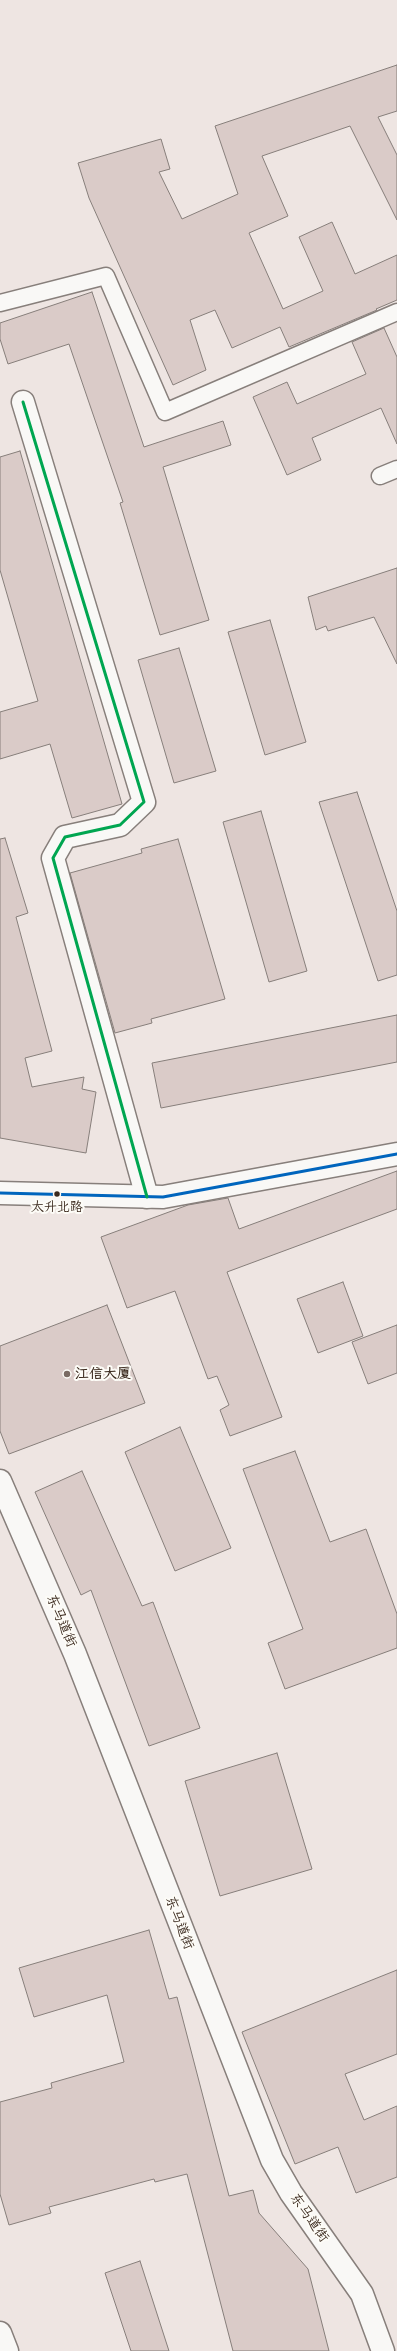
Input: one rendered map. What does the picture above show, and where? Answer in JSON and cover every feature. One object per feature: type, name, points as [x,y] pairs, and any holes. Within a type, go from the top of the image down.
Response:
[{"type":"street","points":[[23,402],[144,802],[120,825],[65,837],[54,858],[147,1197]]},
{"type":"street","points":[[0,1194],[163,1198],[397,1154]]},
{"type":"street","name":"东马道街","points":[[0,1480],[75,1654],[272,2160],[291,2193],[362,2294],[383,2351]]},
{"type":"street","points":[[0,2333],[6,2351]]},
{"type":"lane","points":[[0,304],[106,276],[165,412],[397,312]]},
{"type":"lane","points":[[380,476],[397,469]]},
{"type":"building","points":[[397,65],[397,111],[378,117],[397,155],[397,220],[350,126],[262,156],[288,216],[249,233],[283,309],[323,291],[299,237],[332,222],[355,274],[397,255],[397,300],[289,347],[280,327],[232,348],[215,310],[190,320],[206,370],[173,385],[89,198],[78,163],[161,139],[170,169],[159,172],[182,219],[238,194],[215,126]]},
{"type":"building","points":[[92,292],[144,447],[223,421],[231,445],[163,467],[209,620],[160,635],[120,503],[123,502],[69,344],[8,364],[0,339],[0,323]]},
{"type":"building","points":[[384,328],[397,357],[397,444],[381,408],[312,438],[321,460],[287,475],[253,397],[287,382],[297,404],[366,374],[352,342]]},
{"type":"building","points":[[20,451],[122,804],[72,818],[50,744],[0,759],[0,712],[38,701],[0,570],[0,457]]},
{"type":"building","points":[[397,568],[397,664],[374,617],[328,631],[326,626],[316,630],[308,597]]},
{"type":"building","points":[[270,620],[306,742],[265,755],[228,632]]},
{"type":"building","points":[[179,648],[216,771],[174,783],[138,660]]},
{"type":"building","points":[[357,792],[397,911],[397,975],[378,981],[319,802]]},
{"type":"building","points":[[261,811],[307,971],[269,982],[223,822]]},
{"type":"building","points":[[5,838],[28,913],[16,917],[52,1051],[25,1058],[32,1087],[84,1077],[82,1089],[96,1092],[86,1153],[0,1138],[0,839]]},
{"type":"building","points":[[178,839],[225,999],[151,1019],[152,1023],[115,1033],[70,873],[142,853],[141,849]]},
{"type":"building","points":[[397,1015],[397,1062],[161,1108],[152,1063]]},
{"type":"building","points":[[397,1171],[397,1209],[227,1272],[282,1417],[230,1436],[220,1410],[229,1405],[217,1376],[208,1379],[175,1291],[127,1308],[101,1237],[188,1205],[228,1198],[239,1229]]},
{"type":"building","points":[[343,1282],[363,1336],[318,1353],[297,1299]]},
{"type":"building","name":"江信大厦","points":[[107,1305],[145,1403],[9,1454],[0,1431],[0,1346]]},
{"type":"building","points":[[397,1325],[397,1373],[368,1384],[352,1342]]},
{"type":"building","points":[[180,1427],[231,1548],[175,1571],[125,1452]]},
{"type":"building","points":[[295,1451],[330,1542],[366,1529],[397,1614],[397,1648],[285,1689],[268,1643],[303,1629],[243,1469]]},
{"type":"building","points":[[82,1471],[142,1606],[153,1602],[200,1728],[149,1746],[91,1590],[81,1595],[35,1492]]},
{"type":"building","points":[[277,1753],[312,1869],[220,1896],[185,1781]]},
{"type":"building","points":[[149,1930],[169,1999],[177,1997],[229,2196],[253,2190],[259,2213],[308,2269],[329,2351],[233,2351],[187,2174],[155,2182],[154,2179],[49,2207],[51,2213],[9,2225],[0,2194],[0,2102],[52,2088],[51,2083],[124,2062],[107,1995],[34,2017],[19,1968]]},
{"type":"building","points":[[397,1970],[397,2054],[345,2074],[364,2120],[397,2106],[397,2177],[356,2193],[338,2147],[295,2164],[242,2032]]},
{"type":"building","points":[[140,2261],[169,2351],[131,2351],[105,2273]]},
{"type":"transit line","points":[[23,402],[144,802],[120,825],[65,837],[53,858],[147,1197]]},
{"type":"transit line","points":[[0,1193],[163,1197],[397,1154]]},
{"type":"place","name":"太升北路","points":[[57,1194]]},
{"type":"place","name":"江信大厦","points":[[67,1374]]}]
